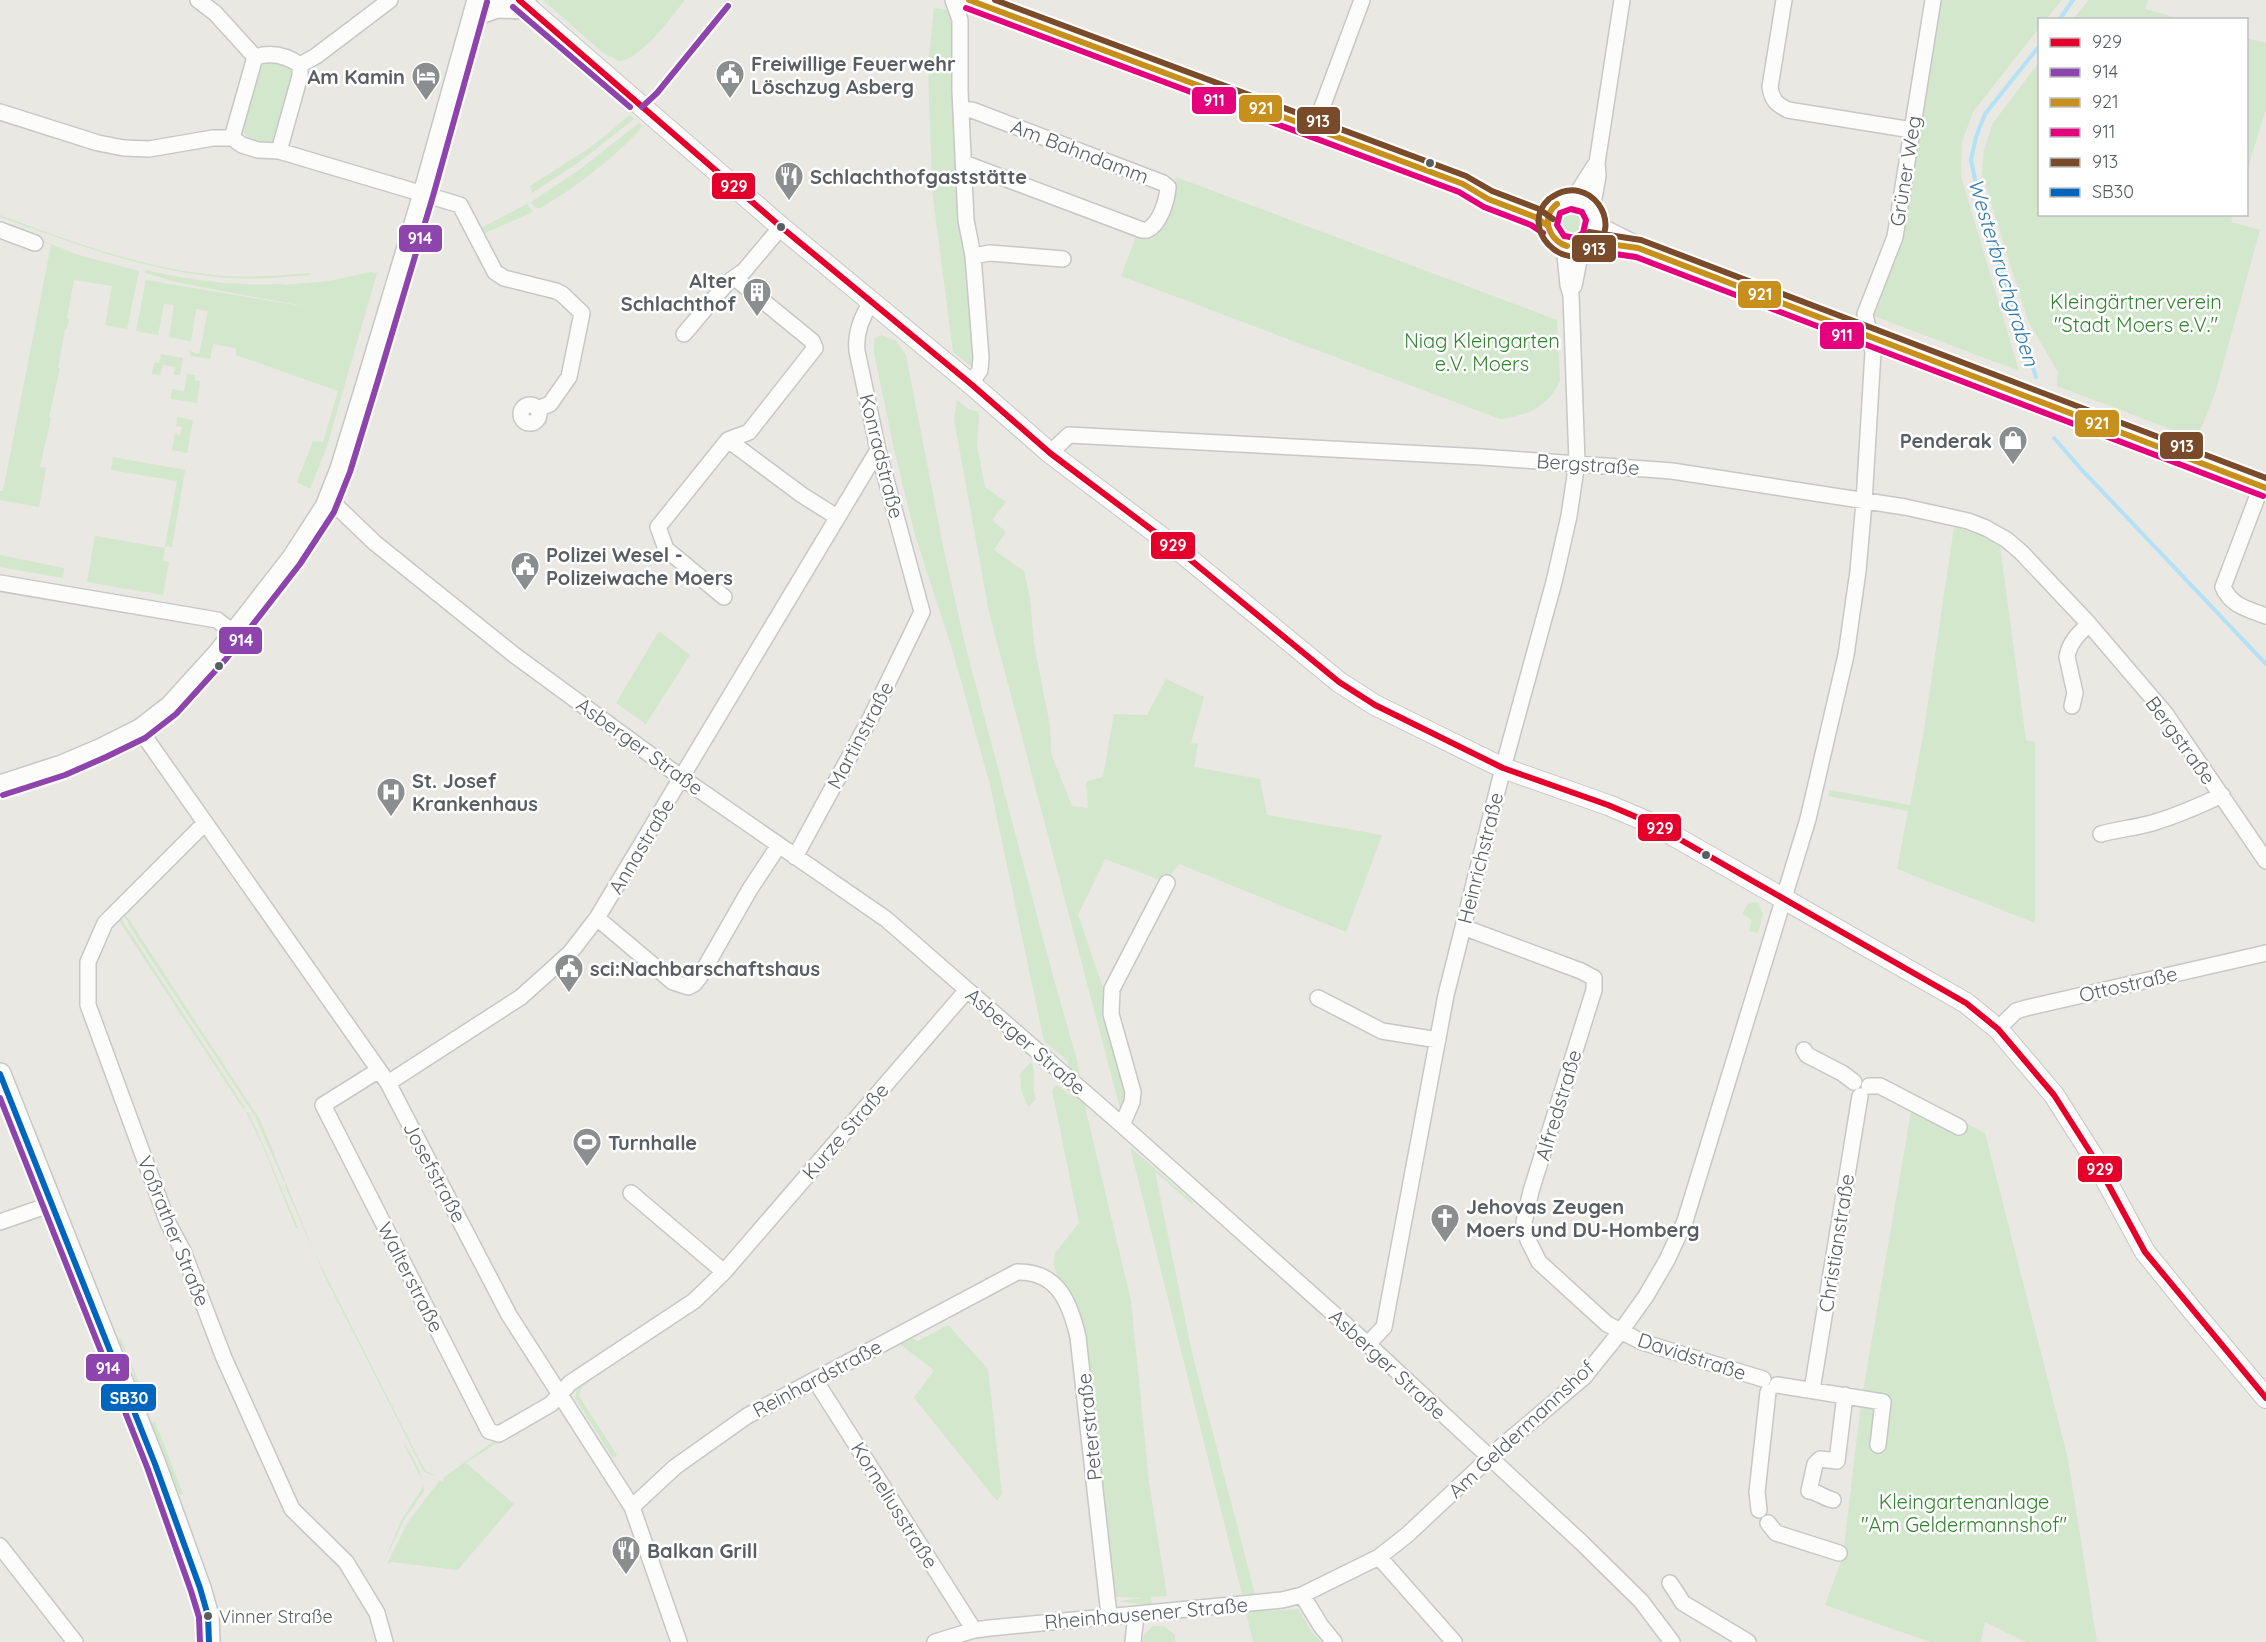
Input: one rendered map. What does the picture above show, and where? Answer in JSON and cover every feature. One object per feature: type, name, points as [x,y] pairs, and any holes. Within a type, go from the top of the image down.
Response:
[{"type":"main road","points":[[969,0],[1463,184],[1488,199],[1535,217],[1548,226],[1550,213],[2264,488]]},
{"type":"main road","points":[[0,786],[102,750],[140,730],[170,707],[188,689],[293,558],[329,499],[341,469],[477,8],[524,4]]},
{"type":"main road","points":[[1463,184],[1492,187],[1542,204],[1579,224]]},
{"type":"main road","points":[[0,1074],[155,1464],[200,1588],[208,1616],[209,1642]]},
{"type":"street","points":[[198,0],[215,13],[255,57]]},
{"type":"street","points":[[300,65],[390,0]]},
{"type":"street","points":[[953,0],[960,21],[966,220],[973,256],[981,357],[980,370],[971,384]]},
{"type":"street","points":[[1314,129],[1362,0]]},
{"type":"street","name":"Heinrichstraße","points":[[1368,1344],[1384,1327],[1446,995],[1503,768],[1554,582],[1569,516],[1577,462],[1571,295],[1568,285],[1579,224],[1598,176],[1597,163],[1622,0]]},
{"type":"street","points":[[1785,0],[1770,87],[1772,98],[1777,105],[1788,110],[1912,130]]},
{"type":"street","name":"Grüner Weg","points":[[1870,337],[1865,314],[1895,237],[1933,0]]},
{"type":"street","points":[[524,4],[781,227],[971,384],[1050,453],[1176,548],[1308,658],[1359,696],[1503,768],[1646,820],[1706,852],[1784,900],[1966,1003],[1998,1029],[2054,1095],[2074,1123],[2150,1258],[2266,1398]]},
{"type":"street","points":[[255,57],[268,53],[291,59],[300,65]]},
{"type":"street","points":[[232,138],[255,57]]},
{"type":"street","points":[[279,151],[300,76],[300,65]]},
{"type":"street","name":"Am Bahndamm","points":[[962,110],[972,110],[1163,183],[1168,187],[1168,193],[1156,223],[1147,230],[1142,230],[964,163]]},
{"type":"street","points":[[0,112],[124,148],[149,148],[213,138],[232,138],[242,145],[258,150],[279,151],[460,205],[495,272],[500,276],[556,291],[582,313],[569,377],[550,404],[538,409]]},
{"type":"street","points":[[684,334],[726,283],[744,271],[781,227]]},
{"type":"street","points":[[0,230],[36,243]]},
{"type":"street","points":[[973,256],[990,254],[1063,259]]},
{"type":"street","points":[[724,597],[666,549],[658,527],[728,440],[748,432],[815,348],[812,341],[735,278]]},
{"type":"street","name":"Konradstraße","points":[[872,301],[866,310],[856,340],[878,450],[922,612]]},
{"type":"street","name":"Am Geldermannshof","points":[[1302,1595],[1379,1557],[1407,1535],[1490,1457],[1584,1377],[1646,1296],[1667,1260],[1685,1221],[1814,796],[1846,655],[1858,571],[1864,502],[1873,352],[1870,337]]},
{"type":"street","name":"Bergstraße","points":[[1050,453],[1069,435],[1577,462],[1722,477],[1905,507],[1968,521],[2007,540],[2089,624],[2165,713],[2266,861]]},
{"type":"street","points":[[728,440],[802,495],[837,517]]},
{"type":"street","name":"Annastraße","points":[[388,1083],[521,997],[570,953],[597,918],[878,450]]},
{"type":"street","points":[[2264,488],[2223,587],[2227,597],[2236,605],[2266,616]]},
{"type":"street","name":"Asberger Straße","points":[[329,499],[375,543],[513,654],[682,778],[886,919],[1368,1344],[1641,1601],[1672,1642]]},
{"type":"street","points":[[0,583],[217,620],[234,633]]},
{"type":"street","name":"Martinstraße","points":[[795,857],[871,717],[922,612]]},
{"type":"street","points":[[2073,706],[2075,693],[2067,657],[2068,651],[2089,624]]},
{"type":"street","name":"Josefstraße","points":[[140,730],[388,1083],[509,1315],[632,1507],[679,1642]]},
{"type":"street","points":[[2101,834],[2161,820],[2222,795]]},
{"type":"street","name":"Voßrather Straße","points":[[204,824],[105,923],[88,962],[88,1005],[168,1223],[183,1251],[224,1358],[292,1509],[346,1562],[377,1613],[385,1642]]},
{"type":"street","points":[[597,918],[673,982],[688,987],[699,978],[778,845]]},
{"type":"street","points":[[1122,1125],[1132,1102],[1133,1092],[1111,1014],[1112,989],[1167,883]]},
{"type":"street","name":"Alfredstraße","points":[[1463,927],[1581,971],[1594,978],[1594,990],[1531,1191],[1524,1222],[1528,1240],[1539,1262],[1607,1324],[1621,1331]]},
{"type":"street","name":"Ottostraße","points":[[1998,1029],[2016,1011],[2026,1008],[2266,953]]},
{"type":"street","name":"Kurze Straße","points":[[561,1394],[570,1383],[694,1301],[724,1272],[967,990]]},
{"type":"street","points":[[1318,998],[1382,1031],[1438,1040]]},
{"type":"street","points":[[1804,1050],[1806,1055],[1842,1074],[1861,1088],[1880,1086],[1959,1126]]},
{"type":"street","name":"Walterstraße","points":[[379,1070],[324,1105],[489,1431],[499,1434],[506,1431],[551,1404],[561,1394]]},
{"type":"street","name":"Christianstraße","points":[[1812,1390],[1861,1088]]},
{"type":"street","points":[[631,1193],[724,1272]]},
{"type":"street","points":[[0,1222],[52,1204]]},
{"type":"street","name":"Peterstraße","points":[[1017,1272],[1034,1271],[1056,1285],[1072,1310],[1081,1350],[1109,1616]]},
{"type":"street","name":"Reinhardstraße","points":[[632,1507],[675,1467],[747,1416],[1017,1272]]},
{"type":"street","name":"Davidstraße","points":[[1621,1331],[1642,1342],[1769,1385],[1883,1402],[1878,1444]]},
{"type":"street","name":"Korneliusstraße","points":[[815,1380],[974,1630]]},
{"type":"street","name":"Davidstraße","points":[[1769,1385],[1756,1492],[1759,1510],[1766,1510],[1770,1514],[1768,1524],[1776,1533],[1839,1553]]},
{"type":"street","points":[[1833,1500],[1824,1498],[1817,1492],[1809,1491],[1815,1464],[1820,1459],[1837,1461],[1845,1395]]},
{"type":"street","points":[[0,1546],[75,1642]]},
{"type":"street","points":[[1379,1557],[1454,1642]]},
{"type":"street","points":[[1670,1582],[1683,1603],[1748,1642]]},
{"type":"street","points":[[1302,1595],[1334,1642]]},
{"type":"street","name":"Rheinhausener Straße","points":[[935,1642],[974,1630],[1282,1600],[1302,1595]]},
{"type":"street","points":[[1133,1642],[1136,1614]]},
{"type":"green space","points":[[543,0],[685,0],[646,46],[628,59],[619,61],[602,52]]},
{"type":"green space","points":[[1939,0],[2062,0],[2047,18],[2038,18],[2038,29],[1973,112],[1962,142],[1961,176],[2019,371],[1874,316],[1901,243]]},
{"type":"green space","points":[[2089,0],[2148,0],[2145,9],[2177,18],[2074,18]]},
{"type":"green space","points":[[934,8],[956,11],[960,210],[975,370],[953,352],[932,189],[928,67]]},
{"type":"green space","points":[[2248,38],[2266,43],[2266,109],[2248,168]]},
{"type":"green space","points":[[263,61],[287,63],[294,70],[275,139],[260,142],[250,139],[242,126]]},
{"type":"green space","name":"Kleingärtnerverein \"Stadt Moers e.V.\"","points":[[2038,63],[2038,216],[2233,216],[2231,222],[2260,230],[2215,393],[2197,439],[2057,386],[2058,372],[2028,321],[1982,174],[1984,150],[1993,123]]},
{"type":"green space","points":[[630,115],[634,119],[578,163],[532,193],[530,186],[591,147]]},
{"type":"green space","points":[[639,123],[642,126],[639,131],[617,153],[580,182],[541,208],[536,208],[531,202],[579,170]]},
{"type":"green space","name":"Niag Kleingarten e.V. Moers","points":[[1176,177],[1557,320],[1560,381],[1550,397],[1536,408],[1500,419],[1121,276],[1137,234],[1152,239],[1159,226]]},
{"type":"green space","points":[[527,204],[533,212],[483,234],[479,229]]},
{"type":"green space","points":[[1571,208],[1582,213],[1587,224],[1582,235],[1571,240],[1560,235],[1555,224],[1560,213]]},
{"type":"green space","points":[[0,215],[83,245],[169,268],[237,277],[310,273],[310,275],[241,279],[172,270],[143,264],[85,247],[0,217]]},
{"type":"green space","points":[[0,224],[79,255],[139,271],[127,329],[105,325],[112,286],[74,280],[67,318],[69,319],[67,329],[65,329],[58,368],[60,368],[49,417],[51,418],[40,467],[46,468],[39,507],[0,500],[0,491],[3,491],[51,245]]},
{"type":"green space","points":[[146,270],[214,282],[284,285],[329,281],[370,272],[377,273],[327,446],[310,489],[297,482],[313,441],[323,442],[338,391],[236,355],[236,348],[213,344],[210,359],[191,356],[189,351],[199,354],[208,311],[196,309],[191,341],[169,337],[174,305],[164,304],[158,335],[136,331],[146,280],[325,310],[180,283],[145,273]]},
{"type":"green space","points":[[882,335],[896,341],[906,355],[945,556],[965,644],[1077,1060],[1086,1111],[1131,1301],[1149,1482],[1167,1596],[1151,1597],[1152,1605],[1119,1601],[1144,1598],[1117,1597],[1113,1592],[1086,1351],[1057,1278],[1054,1264],[1055,1253],[1079,1223],[1052,1090],[1057,1085],[1072,1097],[1068,1061],[1044,1041],[990,785],[953,652],[915,535],[894,449],[874,353],[874,339]]},
{"type":"green space","points":[[161,354],[183,358],[180,375],[174,375],[175,367],[163,365],[160,375],[152,374],[154,362],[159,363]]},
{"type":"green space","points":[[187,374],[195,375],[195,380],[200,381],[197,403],[171,399],[172,389],[184,391]]},
{"type":"green space","points":[[957,400],[968,409],[979,412],[977,445],[985,487],[1006,502],[992,520],[1006,532],[994,550],[1024,571],[1030,598],[1034,644],[1050,726],[1051,753],[1072,806],[1088,808],[1086,782],[1103,777],[1114,714],[1147,715],[1166,679],[1204,697],[1191,743],[1198,744],[1194,767],[1260,779],[1267,815],[1382,835],[1346,932],[1179,864],[1165,882],[1105,859],[1078,915],[1108,1002],[1130,1093],[1121,1112],[989,612],[954,419]]},
{"type":"green space","points":[[177,417],[193,420],[187,453],[172,450],[175,434],[180,435],[182,427],[176,426]]},
{"type":"green space","points":[[113,457],[185,470],[172,547],[165,546],[177,481],[111,470]]},
{"type":"green space","points":[[1954,527],[1979,535],[2000,546],[2026,740],[2035,742],[2035,923],[1897,869],[1908,811],[1828,796],[1830,790],[1910,805],[1924,730]]},
{"type":"green space","points":[[95,536],[165,548],[163,561],[169,562],[163,595],[87,582]]},
{"type":"green space","points":[[0,555],[64,568],[63,578],[0,567]]},
{"type":"green space","points":[[659,631],[690,655],[646,724],[616,703]]},
{"type":"green space","points":[[1758,902],[1763,914],[1758,933],[1749,931],[1752,920],[1742,914],[1748,904]]},
{"type":"green space","points":[[124,912],[260,1120],[284,1182],[255,1116],[139,941],[123,914]]},
{"type":"green space","points":[[120,917],[245,1108],[244,1110],[118,919]]},
{"type":"green space","points":[[1031,1062],[1034,1069],[1036,1099],[1028,1107],[1021,1089],[1020,1074]]},
{"type":"green space","name":"Kleingartenanlage \"Am Geldermannshof\"","points":[[1912,1106],[1964,1122],[1985,1133],[2068,1459],[2097,1642],[2026,1642],[1985,1622],[1981,1642],[1930,1642],[1825,1605],[1843,1556],[1861,1403]]},
{"type":"green space","points":[[246,1112],[256,1128],[298,1228],[296,1228]]},
{"type":"green space","points":[[1130,1147],[1193,1202],[1192,1204],[1155,1172],[1192,1353],[1255,1594],[1242,1594]]},
{"type":"green space","points":[[286,1183],[314,1252],[285,1186]]},
{"type":"green space","points":[[314,1252],[420,1461],[426,1471],[437,1476],[424,1472]]},
{"type":"green space","points":[[948,1325],[988,1369],[1002,1494],[997,1501],[914,1398],[934,1370],[901,1345],[900,1341],[906,1336],[918,1341]]},
{"type":"green space","points":[[121,1339],[151,1412],[143,1411],[128,1359],[122,1347],[115,1341]]},
{"type":"green space","points":[[590,1382],[582,1388],[579,1396],[617,1455],[613,1458],[575,1398],[577,1388]]},
{"type":"green space","points":[[155,1421],[183,1494],[180,1495],[172,1476],[167,1474],[169,1468],[155,1432],[150,1428],[151,1423]]},
{"type":"green space","points":[[517,1430],[466,1463],[514,1504],[458,1570],[392,1562],[387,1564],[408,1522],[440,1480],[442,1482],[443,1478],[491,1443]]},
{"type":"green space","points":[[403,1443],[417,1466],[422,1478],[424,1491],[404,1520],[382,1566],[401,1521],[423,1487],[422,1480]]},
{"type":"green space","points":[[1298,1609],[1313,1634],[1321,1642],[1253,1642],[1246,1612]]},
{"type":"green space","points":[[1153,1626],[1164,1626],[1175,1635],[1175,1642],[1143,1642],[1144,1635]]},
{"type":"waterway","name":"Westerbruchgraben","points":[[2060,18],[2073,0]]},
{"type":"waterway","name":"Westerbruchgraben","points":[[2036,377],[1980,203],[1971,160],[1976,137],[1985,114],[2038,48]]},
{"type":"waterway","name":"Westerbruchgraben","points":[[2054,438],[2266,664]]},
{"type":"transit line","name":"929","points":[[519,0],[781,227],[971,384],[1050,453],[1176,548],[1339,682],[1375,705],[1503,768],[1608,805],[1653,824],[1966,1003],[1998,1029],[2054,1095],[2094,1158],[2145,1252],[2266,1398]]},
{"type":"transit line","name":"921","points":[[969,0],[1463,184],[1488,199],[1535,217],[1548,226]]},
{"type":"transit line","name":"913","points":[[995,0],[1466,176],[1492,191],[1539,209],[1553,219]]},
{"type":"transit line","name":"914","points":[[3,795],[65,775],[106,757],[145,738],[176,714],[226,659],[300,564],[334,512],[350,472],[376,387],[433,196],[487,2]]},
{"type":"transit line","name":"914","points":[[642,107],[657,93],[728,6]]},
{"type":"transit line","name":"914","points":[[513,7],[630,107]]},
{"type":"transit line","name":"911","points":[[966,8],[1459,192],[1484,207],[1531,225],[1543,233]]},
{"type":"transit line","name":"913","points":[[1549,199],[1541,210],[1539,222],[1541,234],[1548,244],[1558,252],[1570,256],[1582,255],[1594,249],[1602,239],[1605,227],[1604,215],[1598,204],[1590,196],[1579,191],[1566,191],[1552,197]]},
{"type":"transit line","name":"921","points":[[1557,204],[1549,215],[1549,228],[1555,239],[1567,246]]},
{"type":"transit line","name":"911","points":[[1564,236],[1557,225],[1560,213],[1571,209],[1582,212],[1586,220],[1583,233],[1575,238],[1565,236]]},
{"type":"transit line","name":"913","points":[[1589,232],[1641,240],[2266,478]]},
{"type":"transit line","name":"921","points":[[1588,241],[1638,248],[2266,488]]},
{"type":"transit line","name":"911","points":[[1587,250],[1636,257],[2263,496]]},
{"type":"transit line","name":"SB30","points":[[0,1074],[155,1464],[200,1588],[208,1616],[209,1642]]},
{"type":"transit line","name":"914","points":[[0,1098],[147,1467],[199,1617],[200,1642]]},
{"type":"place","name":"Freiwillige Feuerwehr Löschzug Asberg","points":[[730,100]]},
{"type":"place","name":"Am Kamin","points":[[426,102]]},
{"type":"place","name":"Schlachthofgaststätte","points":[[789,202]]},
{"type":"place","name":"Alter Schlachthof","points":[[757,318]]},
{"type":"place","name":"Penderak","points":[[2013,466]]},
{"type":"place","name":"Polizei Wesel - Polizeiwache Moers","points":[[525,592]]},
{"type":"place","name":"St. Josef Krankenhaus","points":[[391,818]]},
{"type":"place","name":"sci:Nachbarschaftshaus","points":[[569,994]]},
{"type":"place","name":"Turnhalle","points":[[587,1168]]},
{"type":"place","name":"Jehovas Zeugen Moers und DU-Homberg","points":[[1445,1244]]},
{"type":"place","name":"Balkan Grill","points":[[626,1576]]},
{"type":"place","name":"Vinner Straße","points":[[208,1616]]}]
